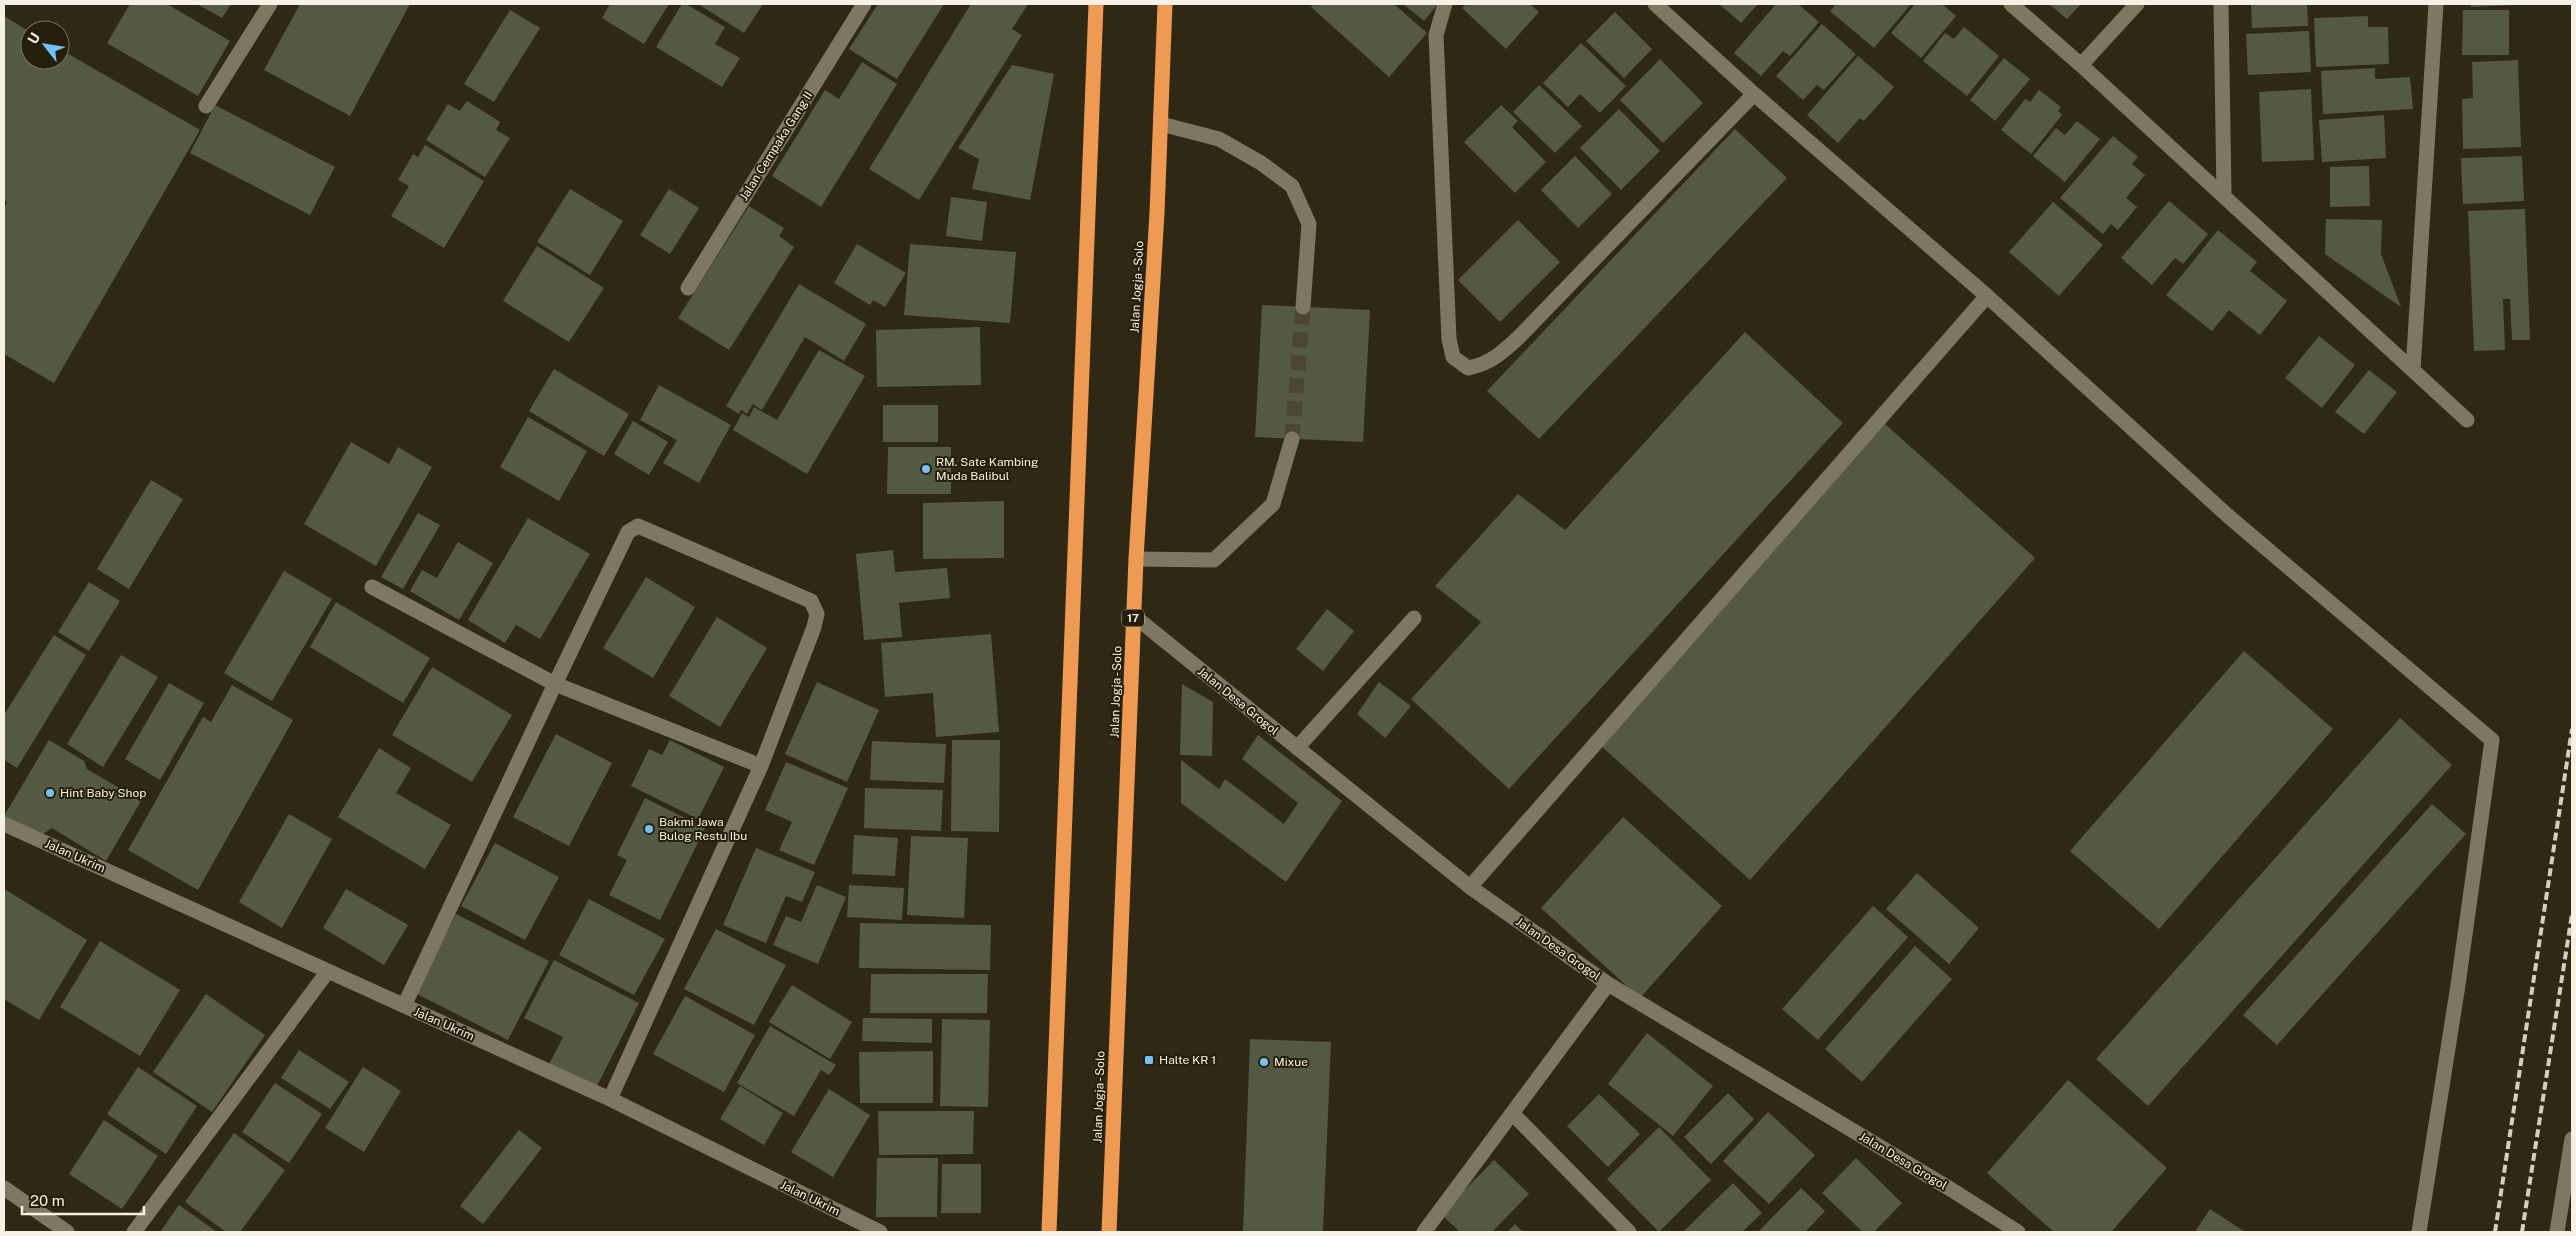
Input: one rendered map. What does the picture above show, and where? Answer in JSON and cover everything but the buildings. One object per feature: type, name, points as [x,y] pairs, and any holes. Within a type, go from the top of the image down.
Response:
[{"type":"highway","points":[[1048,1232],[1096,4]]},
{"type":"highway","name":"Jalan Jogja - Solo","points":[[1109,1232],[1136,559],[1161,124],[1165,4]]},
{"type":"street","points":[[206,106],[270,4]]},
{"type":"street","name":"Jalan Cempaka Gang II","points":[[688,288],[864,4]]},
{"type":"street","points":[[1445,4],[1436,35],[1448,339],[1453,357],[1468,368],[1480,366],[1495,359],[1520,337],[1754,94]]},
{"type":"street","points":[[1655,4],[1754,94],[1987,296],[2227,515],[2492,740],[2458,985],[2419,1232]]},
{"type":"street","points":[[2011,4],[2224,195],[2467,420]]},
{"type":"street","points":[[2081,65],[2137,4]]},
{"type":"street","points":[[2221,4],[2224,195]]},
{"type":"street","points":[[2414,370],[2436,4]]},
{"type":"street","points":[[1161,124],[1219,139],[1261,163],[1292,186],[1309,224],[1303,307]]},
{"type":"street","points":[[1470,887],[1987,296]]},
{"type":"street","points":[[1136,559],[1214,560],[1273,504],[1292,439]]},
{"type":"street","points":[[404,1006],[628,532],[638,526],[811,602],[817,614],[814,627],[761,766],[610,1100]]},
{"type":"street","points":[[372,587],[555,684],[761,766]]},
{"type":"street","name":"Jalan Desa Grogol","points":[[1134,616],[1470,887],[1608,984],[1952,1190],[2018,1232]]},
{"type":"street","points":[[1297,748],[1414,618]]},
{"type":"street","name":"Jalan Ukrim","points":[[4,824],[610,1100],[880,1232]]},
{"type":"street","points":[[134,1232],[328,971]]},
{"type":"street","points":[[1424,1232],[1608,984]]},
{"type":"street","points":[[1512,1114],[1629,1232]]},
{"type":"street","points":[[2557,1232],[2572,1139]]},
{"type":"street","points":[[4,1188],[68,1232]]},
{"type":"tunnel","points":[[1292,439],[1303,307]]},
{"type":"railway","points":[[2495,1232],[2572,729]]},
{"type":"railway","points":[[2522,1232],[2572,914]]},
{"type":"place","name":"RM. Sate Kambing Muda Balibul","points":[[926,469]]},
{"type":"place","name":"Hint Baby Shop","points":[[50,793]]},
{"type":"place","name":"Bakmi Jawa Bulog Restu Ibu","points":[[649,829]]},
{"type":"place","name":"Halte KR 1","points":[[1149,1060]]},
{"type":"place","name":"Mixue","points":[[1264,1062]]}]
